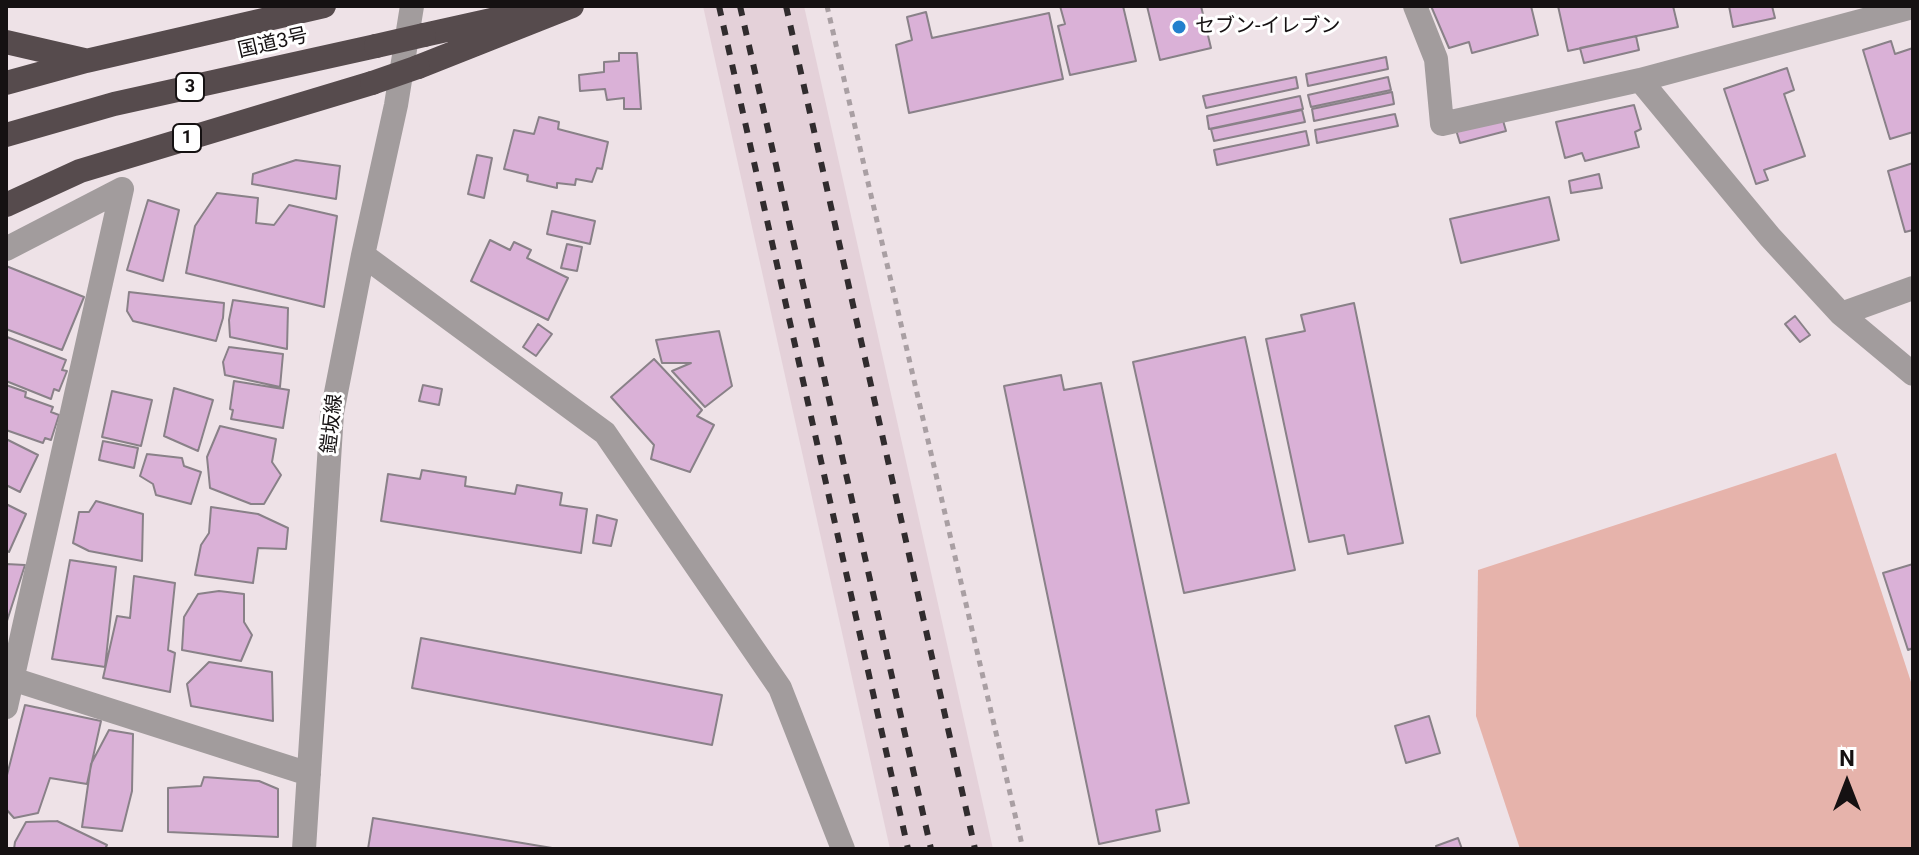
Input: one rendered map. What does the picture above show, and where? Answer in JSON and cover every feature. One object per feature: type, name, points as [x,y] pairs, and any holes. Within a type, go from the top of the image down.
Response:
[{"type":"highway","name":"国道3号","points":[[6,83],[86,61],[324,6]]},
{"type":"highway","name":"国道3号","points":[[6,135],[114,104],[553,6]]},
{"type":"highway","name":"1","points":[[6,205],[80,171],[372,83],[572,6]]},
{"type":"highway","points":[[6,42],[86,61]]},
{"type":"street","name":"鎧坂線","points":[[304,849],[332,413],[396,105],[412,6]]},
{"type":"street","points":[[1415,6],[1436,59],[1442,124],[1640,80],[1913,7]]},
{"type":"street","points":[[1640,80],[1770,237],[1841,314],[1913,374]]},
{"type":"street","points":[[6,249],[122,189],[9,678],[6,707]]},
{"type":"street","points":[[363,255],[605,433],[780,688],[843,849]]},
{"type":"street","points":[[1841,314],[1913,288]]},
{"type":"street","points":[[9,678],[309,774]]},
{"type":"path","points":[[827,6],[1023,849]]},
{"type":"shaded area","points":[[703,6],[804,6],[993,849],[890,849]]},
{"type":"shaded area","points":[[1836,453],[1913,688],[1913,849],[1520,849],[1476,716],[1478,570]]},
{"type":"building","points":[[1060,6],[1123,6],[1136,61],[1070,75],[1058,26],[1065,24]]},
{"type":"building","name":"セブン-イレブン","points":[[1147,6],[1201,6],[1211,48],[1160,60]]},
{"type":"building","points":[[1431,6],[1531,6],[1538,35],[1472,53],[1469,42],[1449,48]]},
{"type":"building","points":[[1558,6],[1673,6],[1678,27],[1568,51]]},
{"type":"building","points":[[1729,6],[1772,6],[1775,18],[1733,27]]},
{"type":"building","points":[[926,12],[932,38],[1049,13],[1063,79],[909,113],[896,45],[912,40],[907,17]]},
{"type":"building","points":[[1636,36],[1639,50],[1584,63],[1580,48]]},
{"type":"building","points":[[1891,41],[1895,54],[1913,48],[1913,132],[1890,139],[1863,50]]},
{"type":"building","points":[[619,53],[637,53],[641,109],[624,109],[624,98],[607,100],[605,89],[580,91],[579,75],[604,72],[604,62],[619,61]]},
{"type":"building","points":[[1386,57],[1388,69],[1308,86],[1306,74]]},
{"type":"building","points":[[1787,68],[1794,90],[1784,94],[1805,156],[1764,170],[1768,180],[1756,184],[1724,89]]},
{"type":"building","points":[[1296,77],[1298,88],[1206,108],[1203,96]]},
{"type":"building","points":[[1388,77],[1391,90],[1311,107],[1308,95]]},
{"type":"building","points":[[1392,92],[1394,104],[1314,121],[1312,109]]},
{"type":"building","points":[[1300,96],[1303,109],[1209,129],[1207,116]]},
{"type":"building","points":[[1634,105],[1641,129],[1635,132],[1639,147],[1585,161],[1582,153],[1565,158],[1556,122]]},
{"type":"building","points":[[1302,110],[1305,122],[1214,141],[1211,129]]},
{"type":"building","points":[[1395,114],[1398,126],[1317,143],[1315,130]]},
{"type":"building","points":[[539,117],[559,122],[558,129],[608,142],[602,169],[597,168],[592,182],[576,179],[575,185],[557,183],[557,188],[527,181],[528,175],[504,169],[514,130],[534,134]]},
{"type":"building","points":[[1502,117],[1506,131],[1460,143],[1456,130]]},
{"type":"building","points":[[1306,131],[1309,145],[1217,165],[1214,150]]},
{"type":"building","points":[[477,155],[492,158],[484,198],[468,194]]},
{"type":"building","points":[[296,160],[340,166],[336,199],[252,184],[253,174]]},
{"type":"building","points":[[1913,163],[1913,230],[1905,232],[1888,171]]},
{"type":"building","points":[[1599,174],[1602,188],[1571,193],[1569,181]]},
{"type":"building","points":[[217,193],[258,198],[256,223],[274,225],[289,205],[337,216],[324,307],[186,273],[195,226]]},
{"type":"building","points":[[1549,197],[1559,240],[1461,263],[1450,219]]},
{"type":"building","points":[[148,200],[179,210],[163,281],[127,270]]},
{"type":"building","points":[[552,211],[595,221],[590,244],[547,234]]},
{"type":"building","points":[[490,240],[510,250],[514,242],[531,250],[527,258],[568,278],[548,320],[471,281]]},
{"type":"building","points":[[567,244],[582,247],[577,271],[561,268]]},
{"type":"building","points":[[6,266],[84,297],[62,350],[6,329]]},
{"type":"building","points":[[129,292],[224,303],[216,341],[133,321],[127,311]]},
{"type":"building","points":[[233,300],[288,308],[287,349],[230,337]]},
{"type":"building","points":[[1354,303],[1403,543],[1348,554],[1344,535],[1309,542],[1266,339],[1305,331],[1301,315]]},
{"type":"building","points":[[1795,316],[1810,335],[1800,342],[1785,324]]},
{"type":"building","points":[[538,324],[552,334],[536,356],[523,347]]},
{"type":"building","points":[[719,331],[732,386],[705,407],[672,371],[691,363],[662,363],[656,340]]},
{"type":"building","points":[[7,337],[66,360],[62,370],[67,371],[59,391],[54,389],[51,399],[6,381]]},
{"type":"building","points":[[1245,337],[1295,570],[1184,593],[1133,362]]},
{"type":"building","points":[[229,347],[283,354],[280,387],[225,375],[223,362]]},
{"type":"building","points":[[654,359],[702,410],[697,416],[714,425],[690,472],[651,459],[654,445],[611,397]]},
{"type":"building","points":[[1061,375],[1064,390],[1101,383],[1189,803],[1156,810],[1160,831],[1099,844],[1004,386]]},
{"type":"building","points":[[234,381],[289,390],[283,428],[231,419]]},
{"type":"building","points":[[6,385],[26,392],[25,397],[53,407],[51,412],[59,415],[51,440],[45,438],[43,443],[6,430]]},
{"type":"building","points":[[423,385],[442,389],[439,405],[419,401]]},
{"type":"building","points":[[174,388],[213,400],[198,451],[164,436]]},
{"type":"building","points":[[112,391],[152,400],[141,446],[102,437]]},
{"type":"building","points":[[220,426],[276,439],[272,462],[281,475],[264,504],[251,504],[210,488],[207,457]]},
{"type":"building","points":[[6,439],[38,455],[20,492],[6,485]]},
{"type":"building","points":[[103,441],[138,448],[134,468],[99,460]]},
{"type":"building","points":[[147,454],[182,458],[184,466],[201,472],[191,504],[156,495],[153,484],[140,476]]},
{"type":"building","points":[[422,470],[466,477],[465,486],[515,494],[517,485],[562,493],[560,505],[587,509],[581,553],[381,521],[388,474],[420,479]]},
{"type":"building","points":[[96,501],[143,514],[142,561],[89,551],[73,543],[79,512],[89,512]]},
{"type":"building","points":[[6,504],[26,514],[9,552],[6,550]]},
{"type":"building","points":[[211,507],[258,514],[288,528],[286,549],[258,548],[253,583],[195,575],[201,545],[209,533]]},
{"type":"building","points":[[597,515],[617,520],[611,546],[593,543]]},
{"type":"building","points":[[70,560],[116,567],[105,667],[52,659]]},
{"type":"building","points":[[6,564],[25,565],[6,624]]},
{"type":"building","points":[[1913,564],[1913,648],[1908,650],[1883,573]]},
{"type":"building","points":[[134,576],[175,583],[168,650],[175,653],[170,692],[103,678],[117,616],[130,618]]},
{"type":"building","points":[[219,591],[244,594],[244,622],[252,635],[241,661],[182,650],[184,617],[198,594]]},
{"type":"building","points":[[421,638],[722,695],[712,745],[412,688]]},
{"type":"building","points":[[209,662],[272,672],[273,721],[191,706],[187,684]]},
{"type":"building","points":[[25,705],[101,721],[87,784],[50,778],[38,813],[14,818],[6,809],[6,779]]},
{"type":"building","points":[[1429,716],[1440,753],[1406,763],[1395,726]]},
{"type":"building","points":[[109,730],[133,734],[132,791],[122,831],[82,827],[91,764]]},
{"type":"building","points":[[204,777],[259,781],[278,789],[278,837],[168,832],[168,788],[201,786]]},
{"type":"building","points":[[373,818],[558,849],[368,849]]},
{"type":"building","points":[[57,821],[107,845],[105,849],[14,849],[26,822]]},
{"type":"building","points":[[1458,838],[1462,849],[1437,849],[1436,846]]},
{"type":"railway","points":[[719,6],[908,849]]},
{"type":"railway","points":[[740,6],[931,849]]},
{"type":"railway","points":[[786,6],[975,849]]},
{"type":"place","name":"セブン-イレブン","points":[[1179,27]]}]
